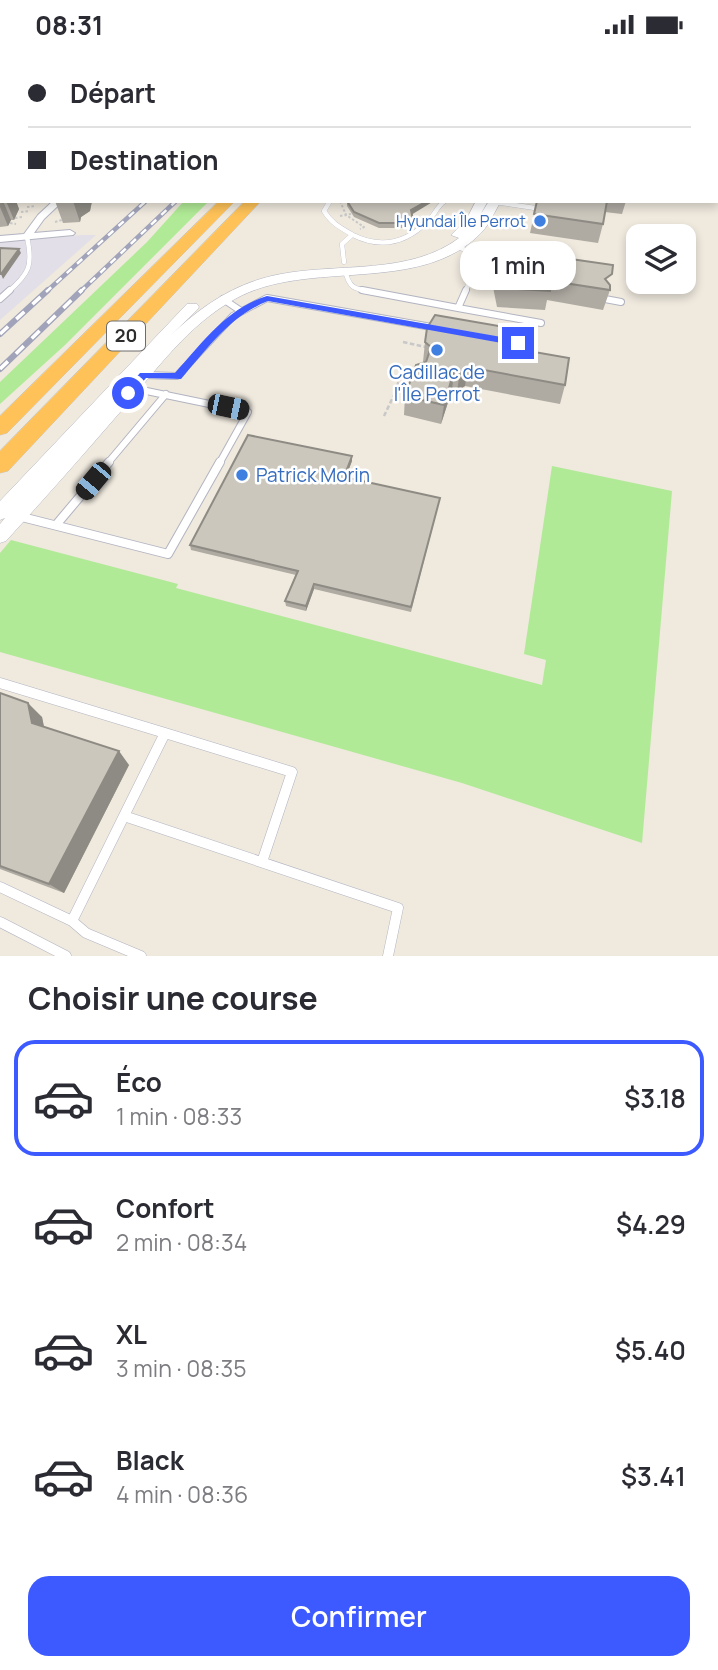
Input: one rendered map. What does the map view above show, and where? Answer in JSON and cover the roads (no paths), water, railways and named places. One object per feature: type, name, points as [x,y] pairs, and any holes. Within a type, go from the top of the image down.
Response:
[{"type":"highway","name":"20","points":[[0,428],[226,203]]},
{"type":"highway","name":"20","points":[[0,465],[252,203]]},
{"type":"street","points":[[27,237],[41,217],[57,203]]},
{"type":"street","points":[[136,374],[194,321],[223,299],[278,278],[404,257],[437,246],[467,226],[480,203]]},
{"type":"street","points":[[0,513],[125,386],[189,309],[218,290],[275,269],[408,264],[458,246],[482,227],[494,203]]},
{"type":"street","points":[[0,239],[70,233]]},
{"type":"street","points":[[0,536],[125,386]]},
{"type":"lane","points":[[329,203],[324,211],[326,218],[378,244],[403,240],[422,228],[431,219],[431,212],[442,203]]},
{"type":"lane","points":[[521,204],[548,210]]},
{"type":"lane","points":[[354,234],[342,244],[348,284],[354,289],[541,323]]},
{"type":"lane","points":[[0,299],[21,281],[32,259],[27,237]]},
{"type":"lane","points":[[458,246],[480,260],[458,308]]},
{"type":"lane","points":[[136,374],[177,376],[218,331],[241,311],[270,298],[450,331]]},
{"type":"lane","points":[[223,299],[241,311]]},
{"type":"lane","points":[[605,299],[621,302]]},
{"type":"lane","points":[[18,516],[168,554],[248,412],[125,386]]},
{"type":"lane","points":[[55,525],[166,394]]},
{"type":"lane","points":[[0,683],[292,772],[261,862]]},
{"type":"lane","points":[[72,921],[164,733]]},
{"type":"lane","points":[[124,815],[398,908],[388,956]]},
{"type":"lane","points":[[0,887],[72,921],[86,933],[141,956]]},
{"type":"lane","points":[[0,922],[66,956]]},
{"type":"railway","points":[[46,292],[144,203]]},
{"type":"railway","points":[[80,292],[174,203]]},
{"type":"railway","points":[[0,334],[48,290]]},
{"type":"railway","points":[[0,369],[82,290]]},
{"type":"place","name":"Hyundai Île Perrot","points":[[540,221]]},
{"type":"place","name":"Cadillac de l'Île Perrot","points":[[437,350]]},
{"type":"place","name":"Patrick Morin","points":[[242,475]]}]
